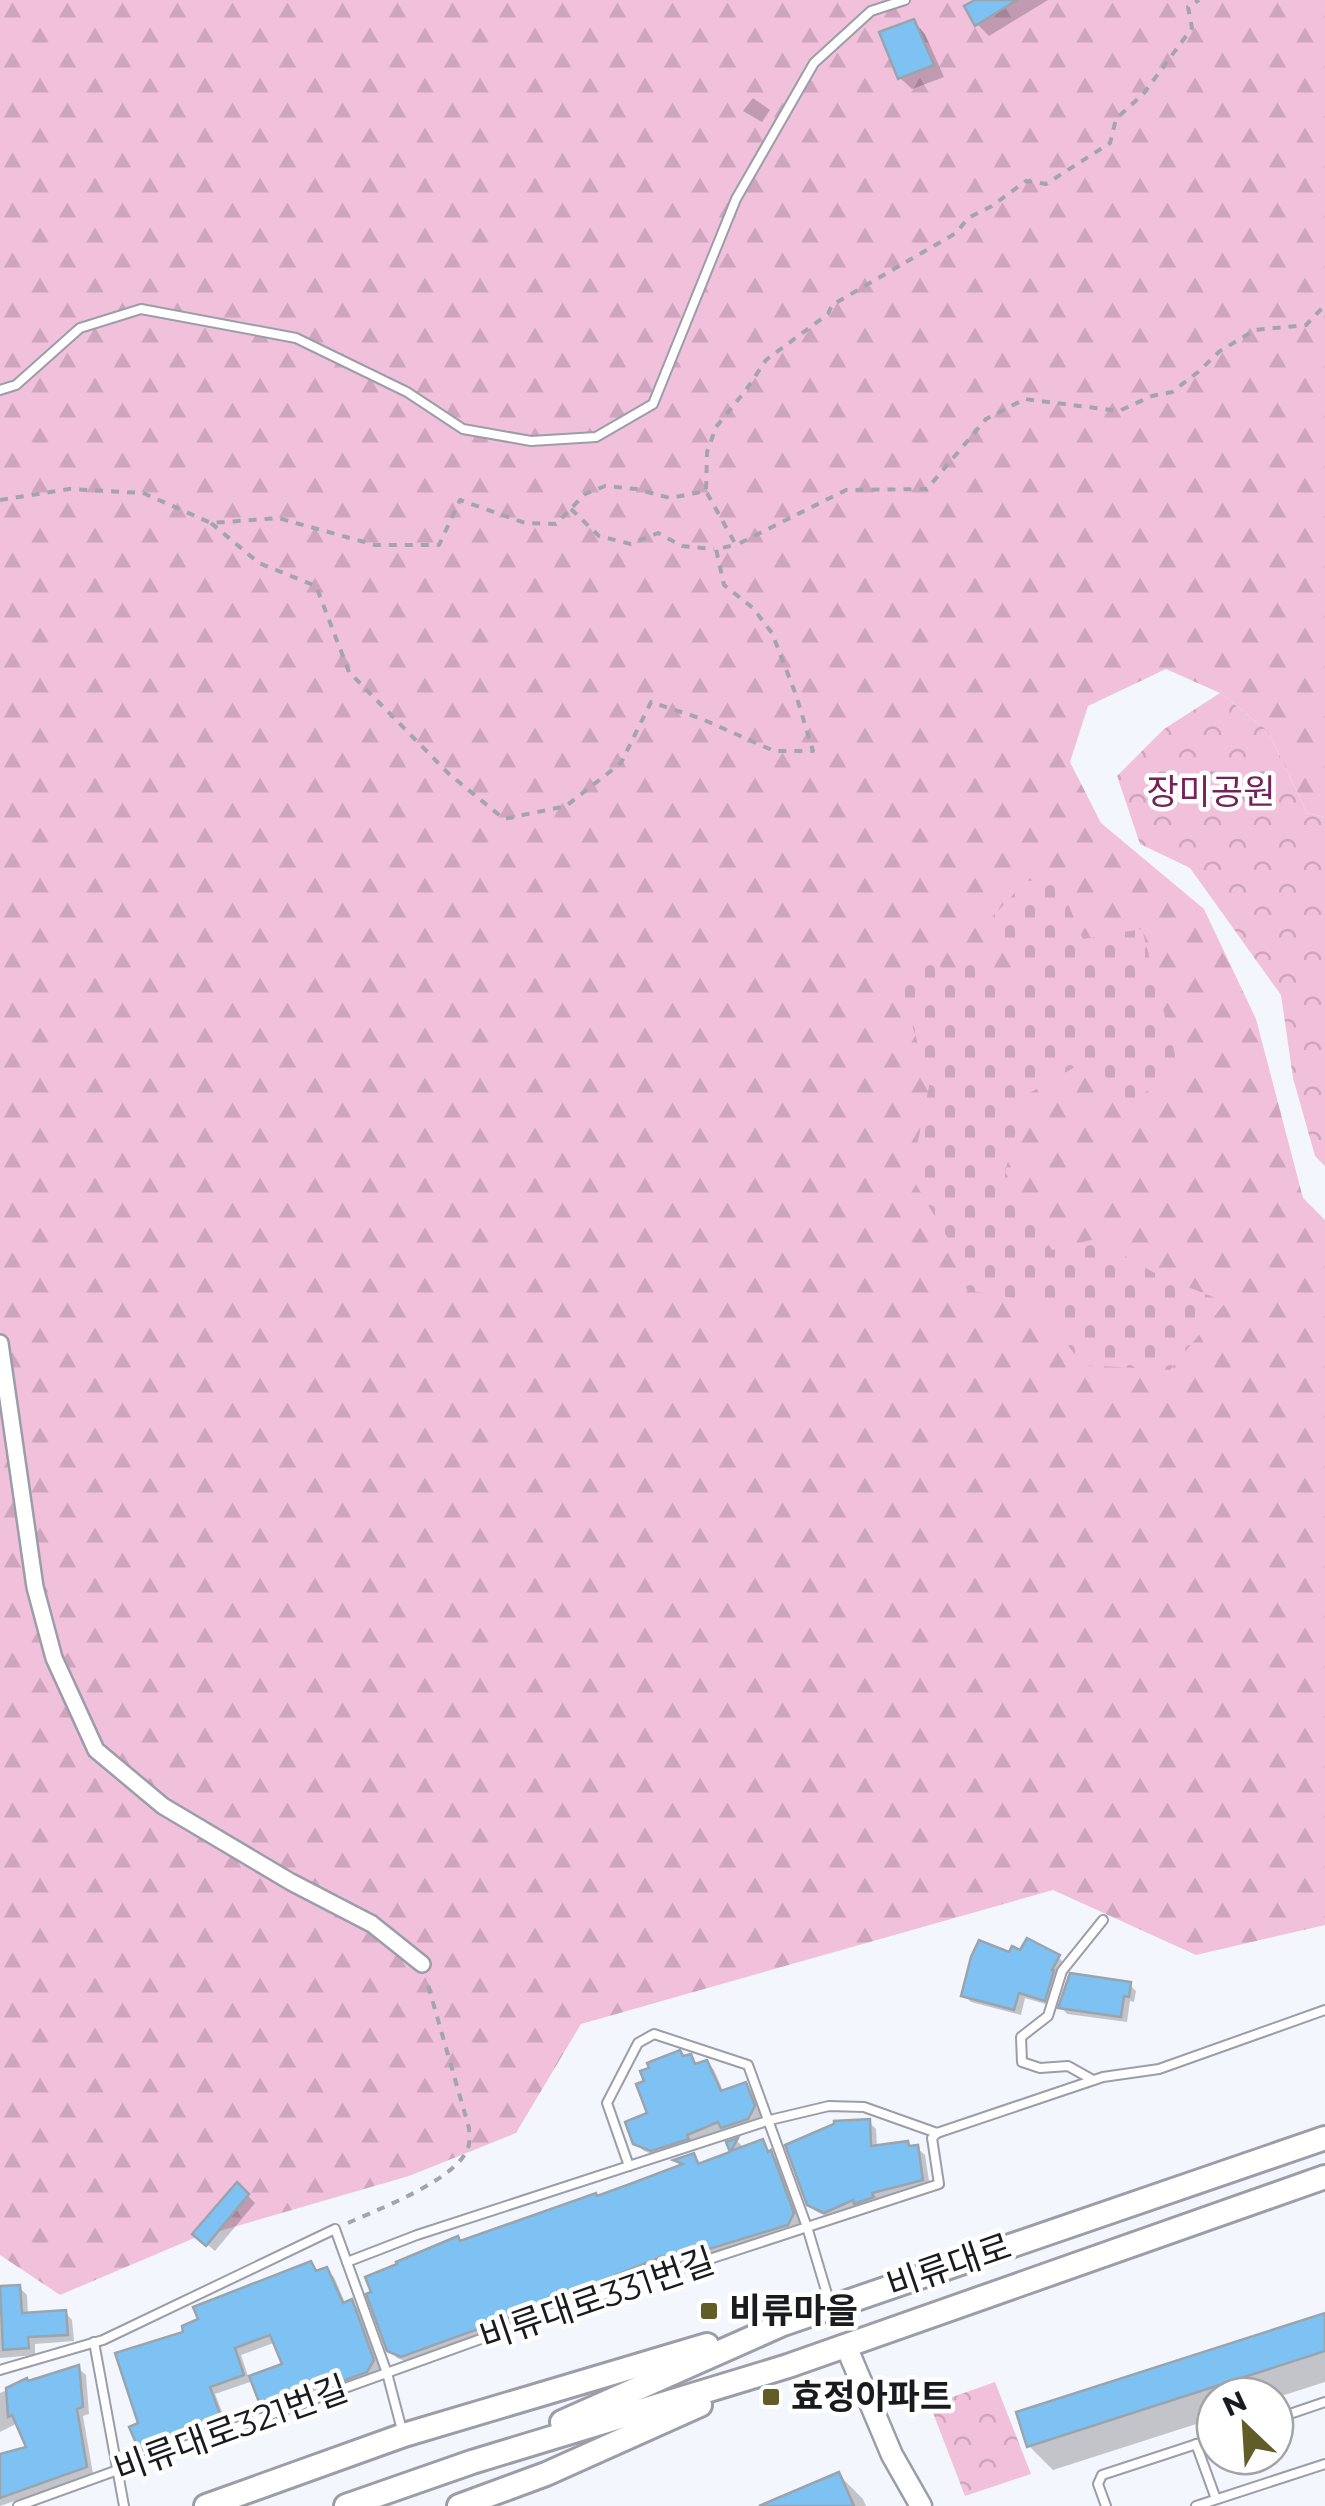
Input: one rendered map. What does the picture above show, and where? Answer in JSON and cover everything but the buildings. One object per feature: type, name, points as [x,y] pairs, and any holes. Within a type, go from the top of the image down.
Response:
[{"type":"main road","name":"비류대로","points":[[472,2462],[783,2324],[1325,2138]]},
{"type":"main road","name":"비류대로","points":[[346,2506],[472,2462],[788,2366],[1325,2177]]},
{"type":"main road","points":[[206,2506],[404,2435],[783,2324]]},
{"type":"main road","points":[[459,2506],[546,2474],[788,2366]]},
{"type":"street","points":[[0,1343],[35,1587],[54,1658],[96,1750],[163,1806],[291,1882],[372,1924],[422,1964]]},
{"type":"street","points":[[846,2346],[892,2455],[922,2506]]},
{"type":"lane","points":[[0,390],[16,386],[80,328],[141,309],[296,338],[407,392],[463,429],[531,441],[596,437],[653,404],[736,199],[814,63],[871,11],[905,0]]},
{"type":"lane","points":[[1094,2080],[1068,2066],[1040,2068],[1022,2062],[1021,2037],[1048,2016],[1062,1971],[1104,1920]]},
{"type":"lane","points":[[347,2262],[417,2234],[770,2120],[828,2106],[864,2108],[937,2133],[1094,2080],[1159,2070],[1325,2010]]},
{"type":"lane","points":[[629,2166],[607,2102],[638,2043],[654,2034],[748,2065],[808,2227],[831,2308]]},
{"type":"lane","name":"비류대로331번길","points":[[387,2373],[636,2283],[939,2184],[932,2138],[937,2133]]},
{"type":"lane","points":[[0,2370],[94,2342],[335,2229],[387,2373],[404,2435]]},
{"type":"lane","points":[[94,2342],[124,2506]]},
{"type":"lane","name":"비류대로321번길","points":[[18,2506],[387,2373]]},
{"type":"lane","points":[[1295,2412],[1325,2402]]},
{"type":"lane","points":[[1106,2506],[1098,2484],[1102,2475],[1195,2444]]},
{"type":"lane","points":[[1196,2506],[1325,2464]]},
{"type":"lane","points":[[1207,2476],[1216,2500]]},
{"type":"path","points":[[571,508],[599,536],[632,544],[658,534],[682,546],[716,549],[736,545],[846,490],[927,490],[986,419],[1024,399],[1119,411],[1172,392],[1220,350],[1256,330],[1306,325],[1325,304]]},
{"type":"path","points":[[706,491],[736,545]]},
{"type":"path","points":[[211,523],[259,563],[316,586],[349,672],[449,774],[504,819],[566,806],[580,796],[621,763],[651,702],[702,719],[774,751],[813,751],[772,633],[752,608],[724,585],[716,549]]},
{"type":"path","points":[[335,2229],[438,2180],[469,2147],[469,2128],[422,1964]]},
{"type":"green space","points":[[0,0],[1325,0],[1325,817],[1307,813],[1268,731],[1220,693],[1166,669],[1088,706],[1070,762],[1101,823],[1204,909],[1256,1019],[1303,1198],[1325,1220],[1325,1925],[1196,1955],[1053,1890],[581,2024],[516,2133],[409,2176],[192,2239],[60,2295],[0,2255]]},
{"type":"green space","name":"장미공원","points":[[1220,693],[1268,731],[1307,813],[1325,817],[1325,1166],[1315,1156],[1293,1078],[1281,995],[1190,868],[1140,844],[1117,776],[1164,729]]},
{"type":"green space","points":[[1058,880],[1083,939],[1142,929],[1180,1073],[1129,1101],[1089,1059],[1026,1095],[1005,1172],[1052,1250],[1095,1239],[1160,1276],[1226,1302],[1170,1370],[1083,1365],[1035,1302],[967,1290],[950,1242],[911,1176],[930,1081],[899,984],[926,960],[951,972],[972,958],[1009,983],[1024,974],[993,916],[1026,881]]},
{"type":"green space","points":[[995,2382],[1031,2474],[965,2496],[930,2405]]},
{"type":"place","name":"비류마을","points":[[709,2311]]},
{"type":"place","name":"효정아파트","points":[[771,2397]]}]
